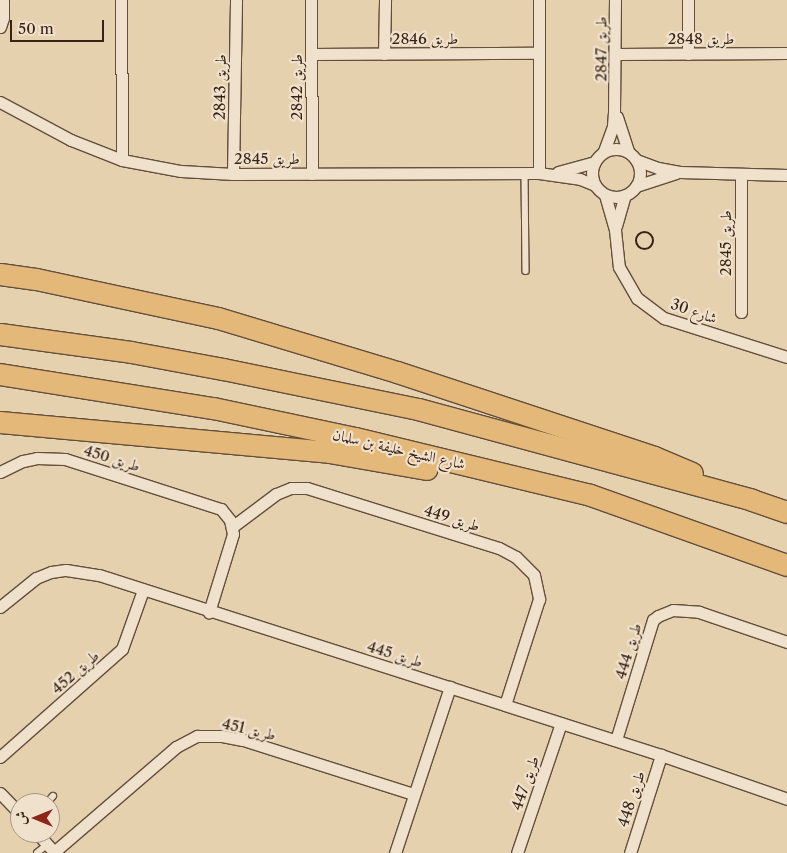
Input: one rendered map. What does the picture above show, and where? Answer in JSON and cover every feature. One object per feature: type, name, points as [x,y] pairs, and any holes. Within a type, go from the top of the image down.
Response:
[{"type":"highway","points":[[0,274],[36,279],[228,321],[397,372],[654,456],[752,500]]},
{"type":"highway","points":[[0,334],[186,362],[418,409],[752,500],[787,512]]},
{"type":"highway","name":"شارع الشيخ خليفة بن سلمان","points":[[0,374],[212,408],[346,436],[590,495],[787,565]]},
{"type":"highway","points":[[0,422],[329,452],[459,475],[584,507],[659,521]]},
{"type":"street","points":[[0,28],[3,18],[3,0]]},
{"type":"street","points":[[121,0],[122,160]]},
{"type":"street","name":"طريق 2843","points":[[233,174],[236,0]]},
{"type":"street","name":"طريق 2842","points":[[311,0],[312,174]]},
{"type":"street","points":[[384,54],[385,0]]},
{"type":"street","points":[[539,0],[539,53],[544,174]]},
{"type":"street","name":"طريق 2847","points":[[604,151],[613,126],[616,98],[616,0]]},
{"type":"street","points":[[688,0],[688,54]]},
{"type":"street","name":"طريق 2846","points":[[311,54],[539,53]]},
{"type":"street","name":"طريق 2848","points":[[616,54],[787,54]]},
{"type":"street","name":"طريق 2847","points":[[616,98],[619,125],[628,151]]},
{"type":"street","name":"طريق 2845","points":[[0,102],[71,140],[122,160],[181,170],[233,174],[526,173],[580,179],[594,185]]},
{"type":"street","points":[[636,186],[640,173],[636,160],[628,151],[616,149],[604,151],[594,162],[592,173],[594,185],[605,194],[615,197],[625,195],[636,186],[680,172]]},
{"type":"street","points":[[636,160],[658,168],[680,172],[787,175]]},
{"type":"street","name":"طريق 2845","points":[[544,174],[580,167],[594,162]]},
{"type":"street","name":"طريق 2845","points":[[741,312],[742,175]]},
{"type":"street","name":"شارع 30","points":[[605,194],[615,230],[619,267],[637,298],[664,318],[787,356]]},
{"type":"street","name":"شارع 30","points":[[615,230],[625,195]]},
{"type":"street","name":"طريق 450","points":[[0,472],[16,464],[36,458],[64,459],[215,505],[226,514],[232,527]]},
{"type":"street","name":"طريق 449","points":[[232,527],[276,494],[291,488],[307,488],[499,548],[516,557],[534,575],[539,598],[505,704]]},
{"type":"street","points":[[209,612],[232,541],[232,527]]},
{"type":"street","name":"طريق 445","points":[[0,607],[36,578],[51,572],[66,570],[99,575],[209,612],[616,740],[787,799]]},
{"type":"street","name":"طريق 452","points":[[0,757],[122,649],[143,590]]},
{"type":"street","name":"طريق 444","points":[[616,740],[653,620],[658,616],[673,610],[698,612],[787,642]]},
{"type":"street","points":[[395,853],[412,794],[450,687]]},
{"type":"street","name":"طريق 447","points":[[517,853],[561,723]]},
{"type":"street","name":"طريق 451","points":[[52,850],[176,747],[197,736],[222,736],[243,740],[412,794]]},
{"type":"street","name":"طريق 448","points":[[630,853],[661,755]]},
{"type":"street","points":[[0,793],[10,804]]},
{"type":"lane","points":[[526,173],[526,271]]},
{"type":"lane","points":[[37,853],[52,850]]},
{"type":"path","points":[[648,231],[655,241],[651,248],[643,250],[636,240],[640,233],[648,231]]}]
